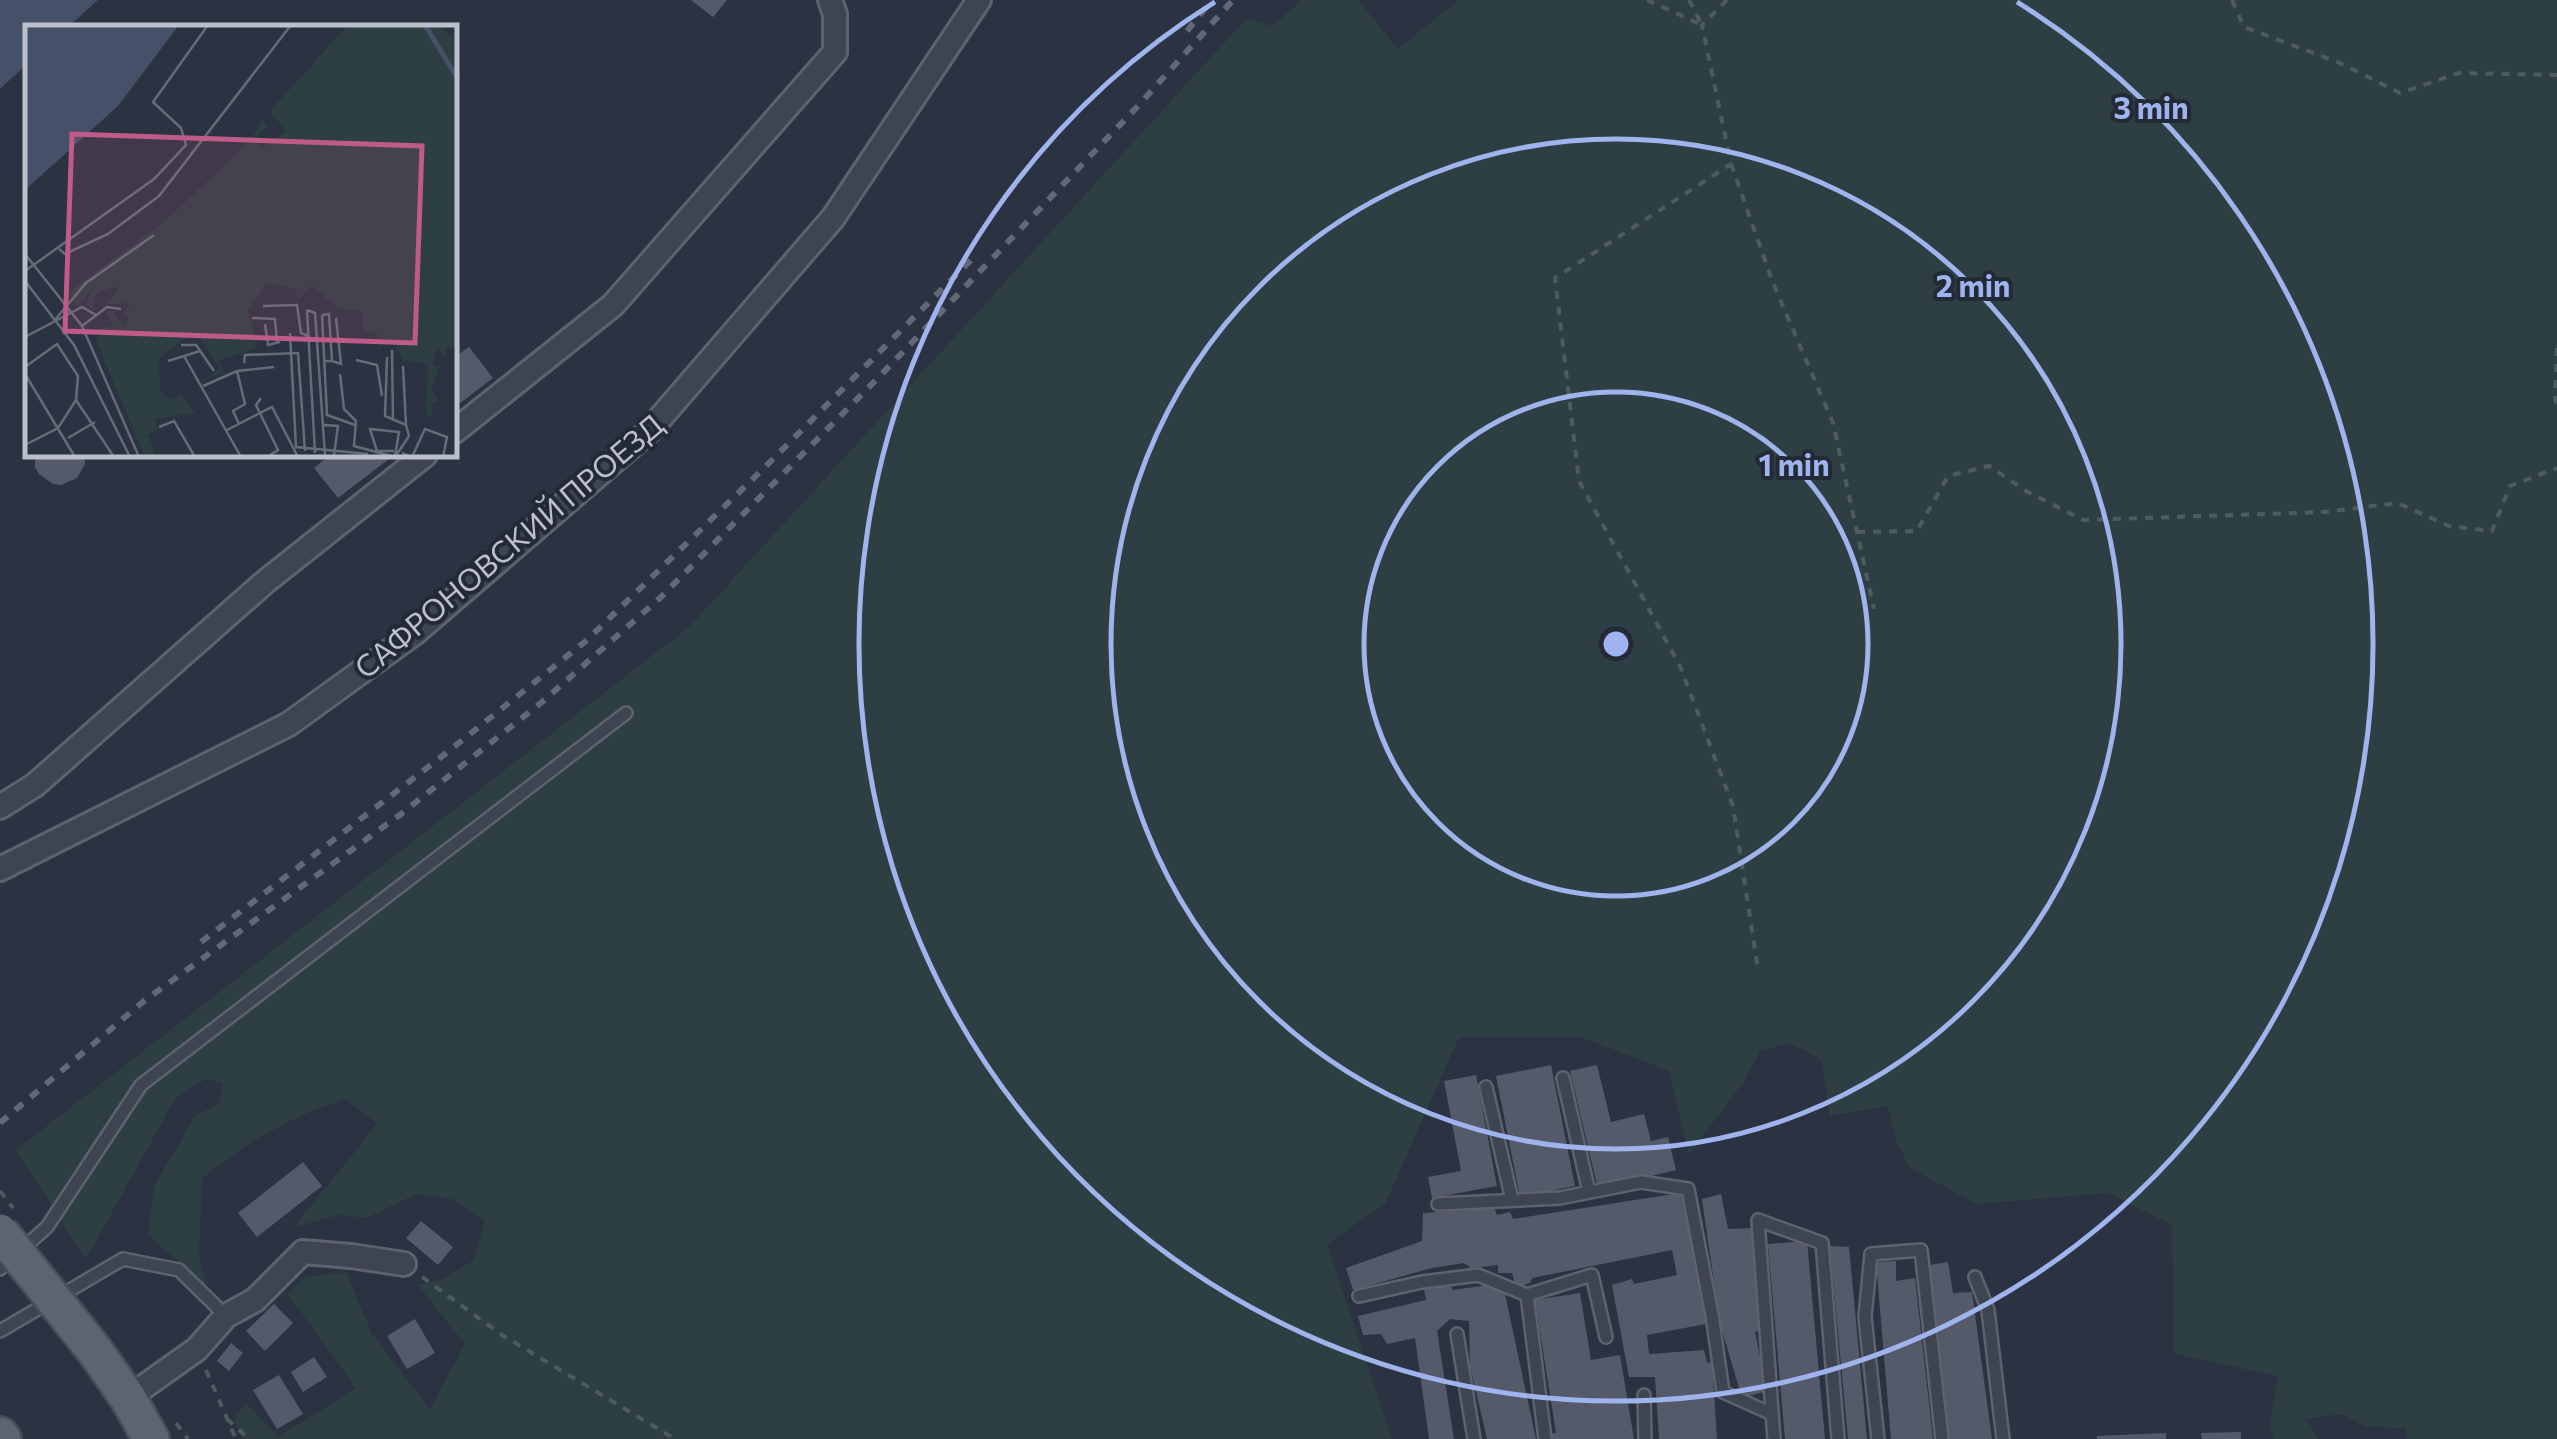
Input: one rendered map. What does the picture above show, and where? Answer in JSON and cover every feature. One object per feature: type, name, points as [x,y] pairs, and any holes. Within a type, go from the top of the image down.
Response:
[{"type":"main road","points":[[0,1232],[95,1351],[151,1439]]},
{"type":"street","points":[[458,429],[613,305],[835,52],[835,14],[830,0]]},
{"type":"street","name":"САФРОНОВСКИЙ ПРОЕЗД","points":[[0,869],[289,724],[416,632],[649,431],[832,218],[979,0]]},
{"type":"street","points":[[0,806],[35,785],[266,582],[421,458]]},
{"type":"street","points":[[128,1398],[197,1348],[226,1316],[255,1300],[303,1252],[404,1264]]},
{"type":"lane","points":[[0,1269],[47,1227],[141,1084],[626,713]]},
{"type":"lane","points":[[1563,1078],[1589,1192]]},
{"type":"lane","points":[[1486,1088],[1512,1200]]},
{"type":"lane","points":[[1438,1204],[1560,1198],[1641,1182],[1688,1189],[1723,1392],[1772,1414]]},
{"type":"lane","points":[[1774,1439],[1758,1220],[1822,1243],[1838,1439]]},
{"type":"lane","points":[[1878,1439],[1864,1317],[1871,1254],[1921,1250],[1942,1439]]},
{"type":"lane","points":[[0,1331],[122,1259],[179,1270],[226,1316]]},
{"type":"lane","points":[[1359,1296],[1478,1275],[1527,1295],[1592,1275],[1606,1337]]},
{"type":"lane","points":[[1975,1277],[1988,1310],[2003,1439]]},
{"type":"lane","points":[[1527,1295],[1545,1439]]},
{"type":"lane","points":[[1457,1334],[1474,1439]]},
{"type":"lane","points":[[1644,1396],[1645,1439]]},
{"type":"path","points":[[1647,0],[1702,24]]},
{"type":"path","points":[[1689,0],[1702,24],[1731,164],[1774,283],[1834,423],[1874,609]]},
{"type":"path","points":[[1702,24],[1727,0]]},
{"type":"path","points":[[2232,0],[2244,28],[2340,63],[2400,93],[2459,73],[2557,75]]},
{"type":"path","points":[[1731,164],[1555,278],[1579,482],[1680,666],[1733,806],[1758,970]]},
{"type":"path","points":[[2557,348],[2557,405]]},
{"type":"path","points":[[1857,532],[1917,531],[1948,476],[1989,466],[2026,491],[2083,520],[2324,512],[2398,503],[2448,526],[2492,531],[2510,486],[2557,468]]},
{"type":"path","points":[[404,1264],[502,1335],[674,1439]]},
{"type":"path","points":[[197,1348],[236,1439]]},
{"type":"path","points":[[224,1416],[250,1439]]},
{"type":"shaded area","points":[[1302,0],[1358,0],[1398,49],[1459,0],[2557,0],[2557,1439],[2407,1439],[2406,1428],[2366,1427],[2342,1414],[2307,1419],[2318,1439],[2274,1439],[2270,1426],[2278,1376],[2174,1354],[2172,1225],[2108,1193],[1976,1204],[1909,1167],[1896,1140],[1888,1106],[1830,1116],[1822,1060],[1790,1043],[1760,1051],[1745,1080],[1689,1154],[1669,1071],[1581,1037],[1459,1037],[1385,1204],[1327,1244],[1392,1439],[243,1439],[233,1419],[246,1403],[278,1437],[356,1388],[288,1294],[305,1277],[346,1272],[372,1334],[430,1409],[465,1344],[418,1285],[444,1279],[474,1260],[485,1220],[452,1199],[416,1194],[367,1218],[339,1215],[294,1227],[377,1123],[345,1099],[302,1115],[254,1140],[202,1178],[199,1255],[206,1285],[148,1235],[154,1186],[196,1115],[220,1104],[222,1083],[206,1079],[176,1097],[86,1259],[16,1150],[690,626],[1247,18],[1273,26]]},
{"type":"water","points":[[0,0],[98,0],[70,25],[25,25],[25,66],[0,89]]},
{"type":"building","points":[[691,0],[727,0],[713,17]]},
{"type":"building","points":[[469,347],[493,378],[458,405],[458,355]]},
{"type":"building","points":[[35,458],[85,458],[77,478],[61,485],[53,484],[35,467]]},
{"type":"building","points":[[326,458],[390,458],[338,498],[314,468]]},
{"type":"building","points":[[1551,1065],[1575,1186],[1520,1197],[1496,1076]]},
{"type":"building","points":[[1597,1065],[1611,1122],[1644,1114],[1651,1141],[1668,1137],[1676,1170],[1598,1189],[1570,1071]]},
{"type":"building","points":[[1476,1075],[1497,1186],[1432,1198],[1428,1177],[1461,1171],[1444,1081]]},
{"type":"building","points":[[303,1162],[322,1186],[257,1237],[238,1213]]},
{"type":"building","points":[[1680,1193],[1706,1324],[1647,1335],[1649,1354],[1704,1350],[1707,1362],[1712,1363],[1717,1439],[1659,1439],[1655,1377],[1629,1377],[1612,1285],[1677,1275],[1672,1250],[1532,1278],[1530,1283],[1516,1287],[1512,1273],[1498,1273],[1498,1265],[1471,1268],[1464,1263],[1353,1290],[1346,1268],[1422,1241],[1423,1213],[1494,1208],[1497,1215],[1510,1212],[1513,1219]]},
{"type":"building","points":[[1721,1194],[1728,1229],[1752,1228],[1764,1328],[1755,1332],[1767,1391],[1742,1398],[1720,1324],[1702,1199]]},
{"type":"building","points":[[421,1221],[453,1247],[438,1265],[406,1238]]},
{"type":"building","points":[[1807,1241],[1825,1439],[1785,1439],[1768,1244]]},
{"type":"building","points":[[1830,1246],[1849,1247],[1867,1439],[1848,1439]]},
{"type":"building","points":[[1896,1261],[1896,1281],[1915,1278],[1933,1439],[1891,1439],[1876,1262]]},
{"type":"building","points":[[1948,1262],[1953,1293],[1972,1292],[1992,1439],[1947,1439],[1930,1265]]},
{"type":"building","points":[[1449,1282],[1453,1290],[1488,1285],[1505,1294],[1536,1439],[1487,1439],[1470,1366],[1469,1321],[1450,1319],[1437,1331],[1454,1439],[1429,1439],[1415,1338],[1387,1344],[1381,1334],[1363,1335],[1358,1316],[1426,1300],[1424,1289]]},
{"type":"building","points":[[1580,1293],[1591,1360],[1620,1355],[1634,1439],[1550,1439],[1549,1434],[1556,1433],[1535,1300]]},
{"type":"building","points":[[274,1304],[293,1323],[265,1351],[246,1331]]},
{"type":"building","points":[[415,1319],[435,1353],[407,1369],[387,1336]]},
{"type":"building","points":[[231,1343],[243,1353],[229,1371],[217,1361]]},
{"type":"building","points":[[314,1357],[327,1377],[303,1392],[291,1372]]},
{"type":"building","points":[[279,1375],[303,1414],[277,1429],[253,1390]]},
{"type":"building","points":[[2241,1432],[2241,1439],[2202,1439],[2201,1433]]},
{"type":"building","points":[[2166,1433],[2166,1439],[2097,1439],[2097,1436]]},
{"type":"railway","points":[[1187,31],[1212,0]]},
{"type":"railway","points":[[0,1123],[144,1001],[401,814],[542,702],[660,598],[878,378],[1137,107],[1233,0]]},
{"type":"railway","points":[[201,942],[586,641],[971,260]]}]
